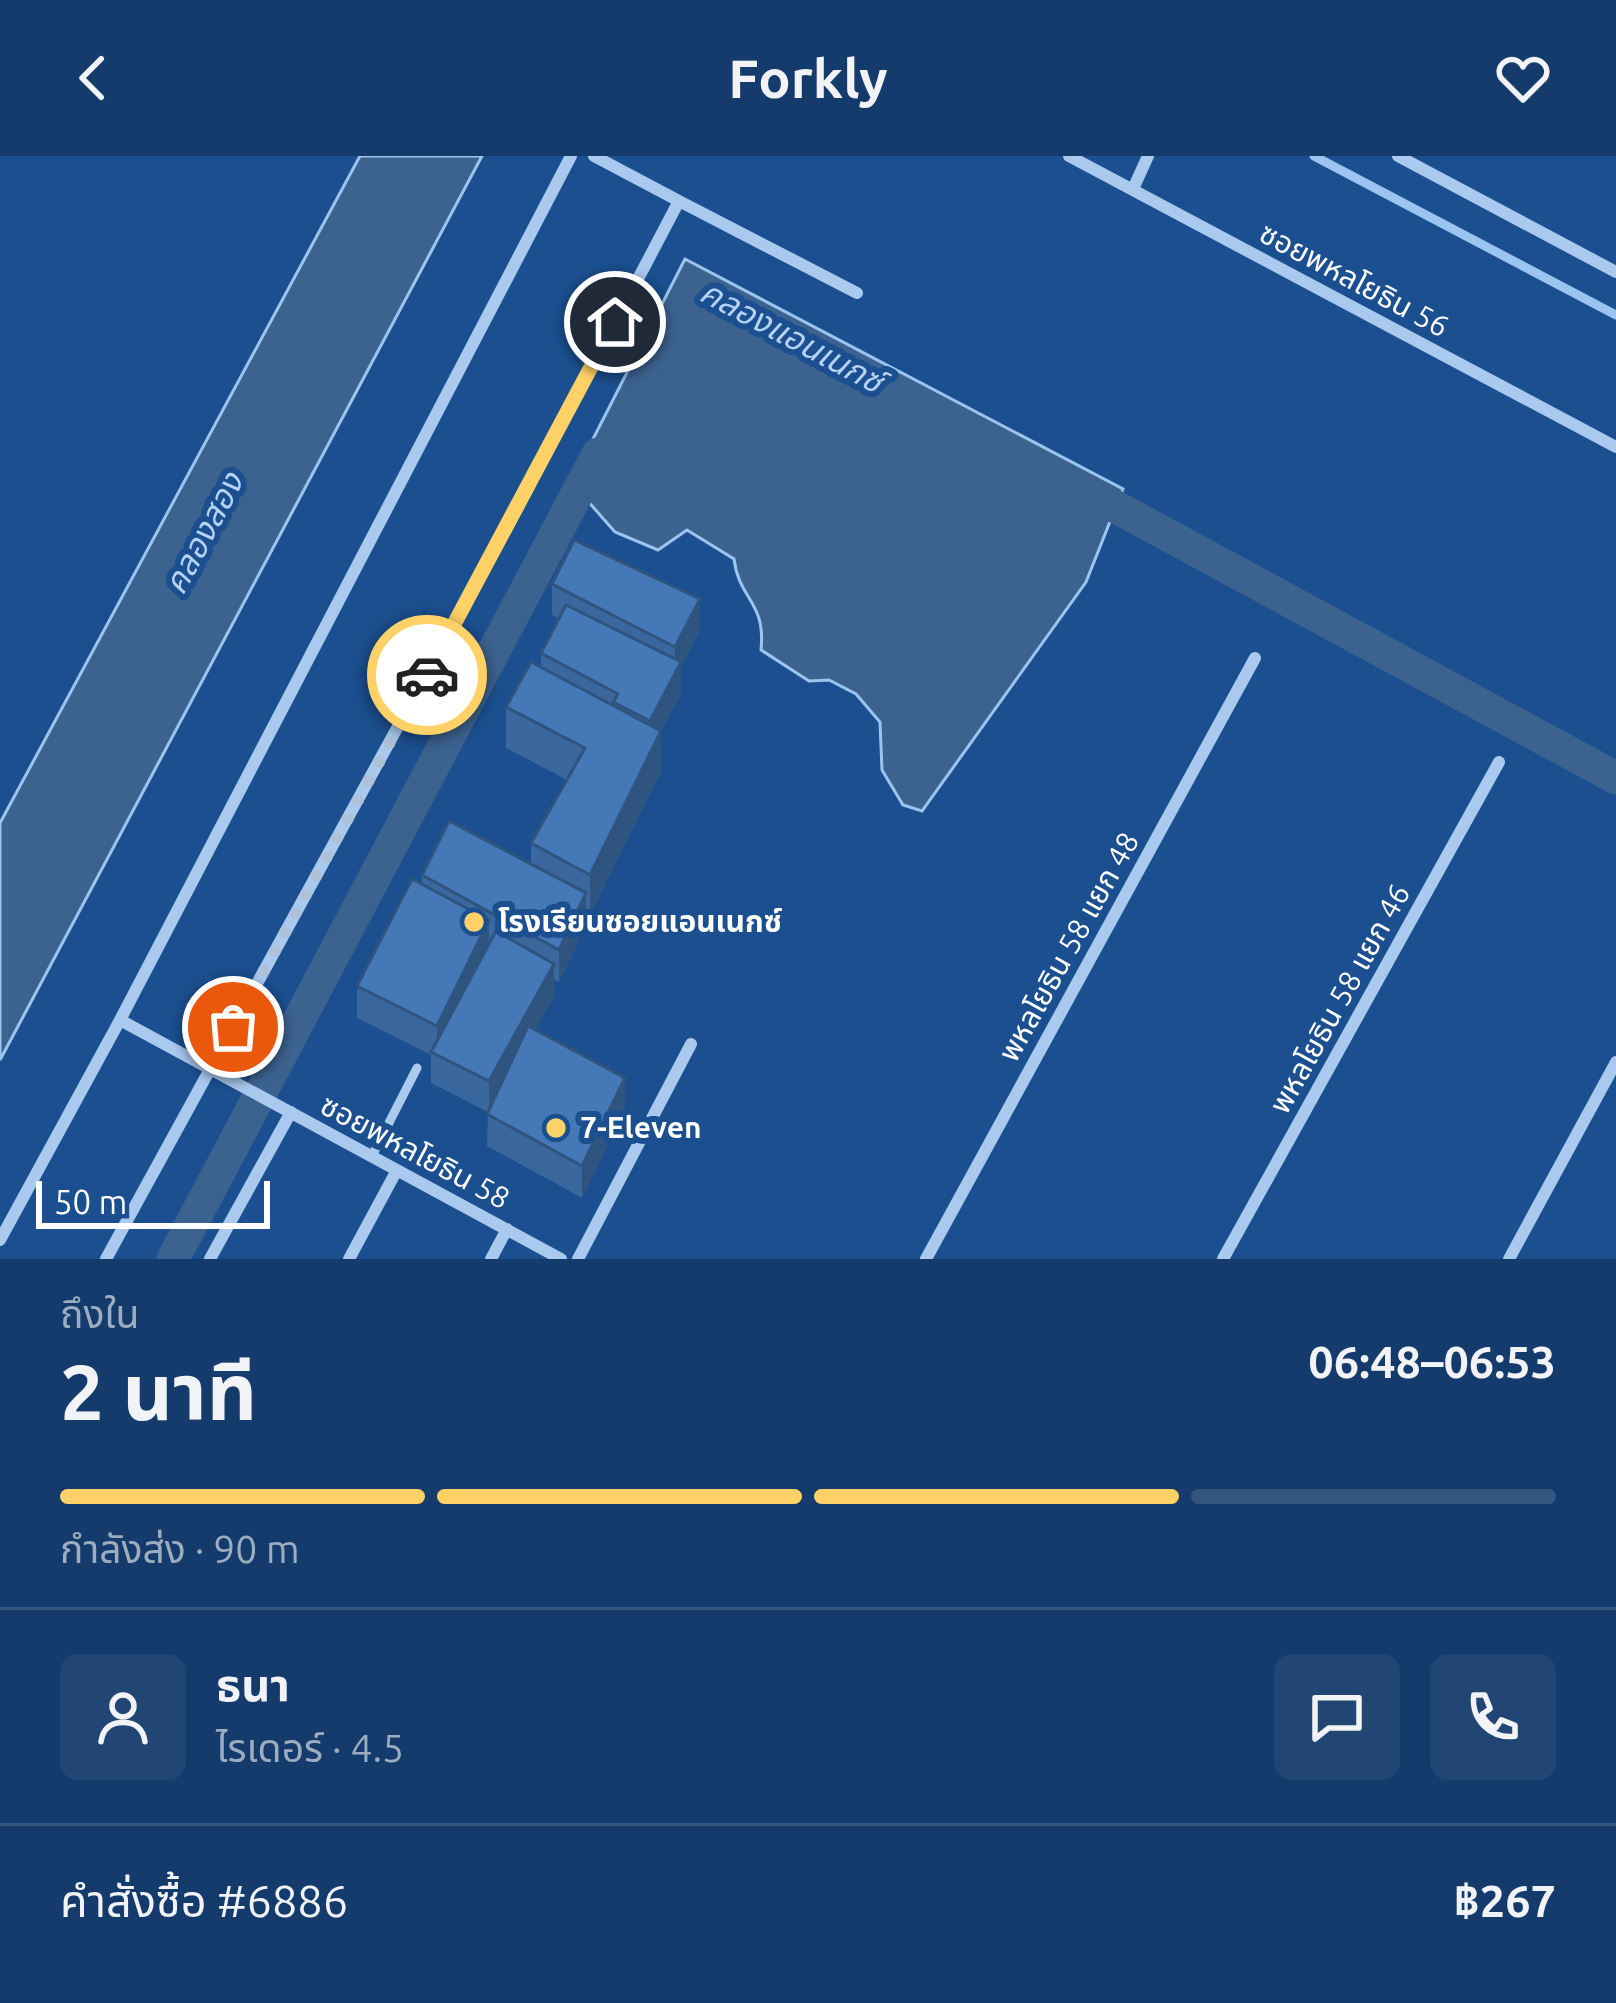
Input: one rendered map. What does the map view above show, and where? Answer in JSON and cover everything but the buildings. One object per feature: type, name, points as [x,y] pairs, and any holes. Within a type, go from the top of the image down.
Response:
[{"type":"street","points":[[0,1240],[120,1020],[571,156]]},
{"type":"street","points":[[594,156],[857,293]]},
{"type":"street","name":"ซอยพหลโยธิน 56","points":[[1069,156],[1616,447]]},
{"type":"street","points":[[1133,189],[1148,156]]},
{"type":"street","points":[[1398,156],[1616,272]]},
{"type":"street","points":[[106,1259],[509,524],[679,201]]},
{"type":"street","name":"พหลโยธิน 58 แยก 48","points":[[926,1259],[1255,658]]},
{"type":"street","name":"พหลโยธิน 58 แยก 46","points":[[1223,1259],[1499,762]]},
{"type":"street","name":"ซอยพหลโยธิน 58","points":[[120,1020],[561,1259]]},
{"type":"street","points":[[578,1259],[691,1045]]},
{"type":"street","points":[[1509,1259],[1616,1061]]},
{"type":"street","points":[[211,1259],[291,1112]]},
{"type":"street","points":[[350,1259],[398,1170]]},
{"type":"street","points":[[491,1259],[507,1229]]},
{"type":"lane","points":[[372,1156],[417,1068]]},
{"type":"water","name":"คลองสอง","points":[[360,156],[482,156],[0,1060],[0,823]]},
{"type":"water","points":[[685,259],[1123,489],[1086,582],[922,811],[903,805],[882,770],[880,722],[856,694],[829,680],[809,681],[761,650],[760,621],[734,559],[687,530],[658,550],[615,532],[571,482]]},
{"type":"waterway","points":[[1314,156],[1616,315]]},
{"type":"waterway","name":"คลองแอนเนกซ์","points":[[173,1259],[598,454]]},
{"type":"waterway","name":"คลองแอนเนกซ์","points":[[1081,488],[1616,778]]},
{"type":"way so far","points":[[233,1027],[427,675]]},
{"type":"place","name":"โรงเรียนซอยแอนเนกซ์","points":[[474,922]]},
{"type":"place","name":"7-Eleven","points":[[556,1128]]},
{"type":"route","points":[[427,675],[615,322]]}]
